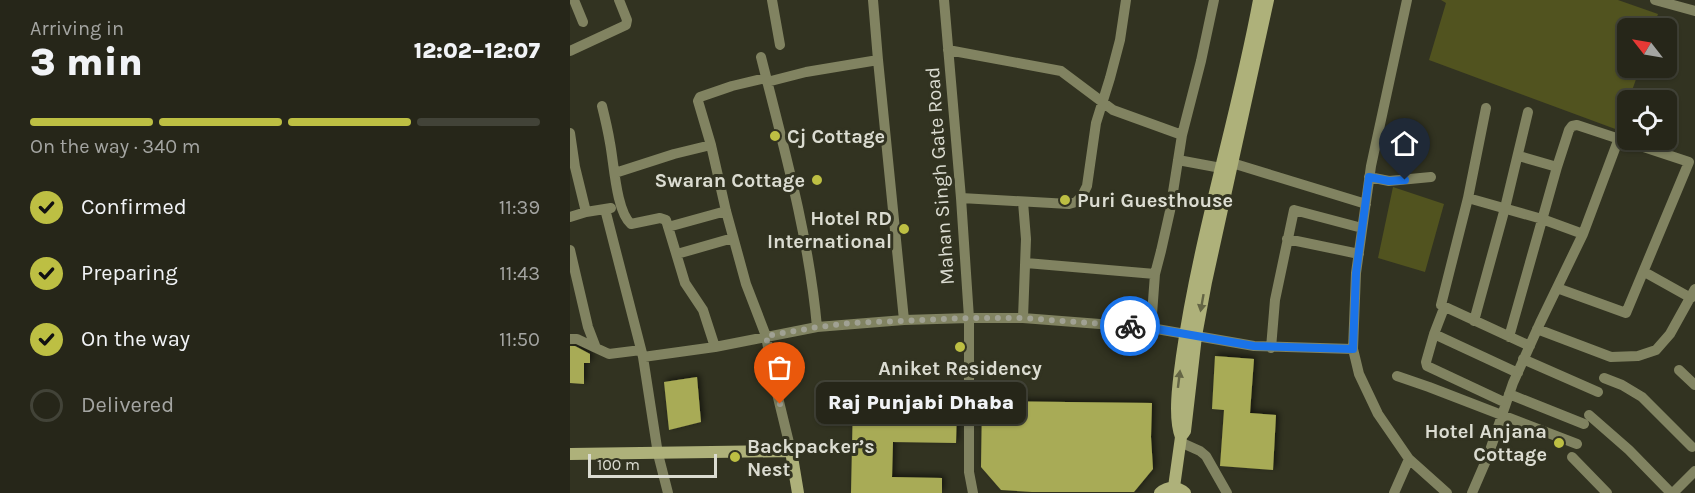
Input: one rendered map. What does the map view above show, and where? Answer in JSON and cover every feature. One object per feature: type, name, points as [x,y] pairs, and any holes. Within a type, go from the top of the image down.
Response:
[{"type":"street","points":[[574,0],[583,22]]},
{"type":"street","points":[[570,51],[626,25],[627,20],[619,0]]},
{"type":"street","points":[[772,0],[780,45]]},
{"type":"street","points":[[873,0],[904,320]]},
{"type":"street","name":"Mahan Singh Gate Road","points":[[944,0],[969,318],[969,472],[973,493]]},
{"type":"street","points":[[961,198],[1069,204],[1076,202],[1082,196],[1087,186],[1096,123],[1120,40],[1126,0]]},
{"type":"street","points":[[1151,328],[1155,274],[1182,135],[1214,0]]},
{"type":"street","points":[[1226,165],[1259,0]]},
{"type":"street","points":[[1160,493],[1168,488],[1180,490],[1178,388],[1190,335],[1194,287],[1268,0]]},
{"type":"street","points":[[1407,0],[1369,177],[1359,254],[1353,349],[1359,374],[1378,414],[1409,459],[1447,493]]},
{"type":"street","points":[[1655,0],[1695,11]]},
{"type":"street","points":[[948,50],[1060,71],[1113,110],[1182,135]]},
{"type":"street","points":[[761,57],[801,225],[818,327]]},
{"type":"street","points":[[798,493],[766,336],[746,284],[733,238],[711,145],[698,104],[699,98],[732,86],[878,60]]},
{"type":"street","points":[[602,106],[621,206],[628,222],[631,224],[662,218],[666,220],[685,283],[703,310],[715,347]]},
{"type":"street","points":[[1486,108],[1468,198],[1441,305],[1530,346]]},
{"type":"street","points":[[1474,321],[1519,156],[1528,112]]},
{"type":"street","points":[[1509,337],[1569,130],[1572,126],[1577,125],[1617,137]]},
{"type":"street","points":[[570,133],[575,167],[586,212]]},
{"type":"street","points":[[1472,493],[1523,359],[1583,234],[1617,143]]},
{"type":"street","points":[[615,173],[711,145]]},
{"type":"street","points":[[1557,288],[1626,313],[1689,162],[1654,150]]},
{"type":"street","points":[[1519,156],[1557,167]]},
{"type":"street","points":[[1178,160],[1226,165],[1366,204]]},
{"type":"street","points":[[1369,177],[1389,181],[1431,177]]},
{"type":"street","points":[[1468,198],[1542,219],[1583,234]]},
{"type":"street","points":[[1023,202],[1026,229],[1023,318]]},
{"type":"street","points":[[570,217],[621,206]]},
{"type":"street","points":[[605,209],[642,354],[658,454],[668,493]]},
{"type":"street","points":[[1271,348],[1275,300],[1294,210],[1362,228]]},
{"type":"street","points":[[668,226],[726,211]]},
{"type":"street","points":[[677,254],[733,238]]},
{"type":"street","points":[[1287,239],[1359,254]]},
{"type":"street","points":[[570,250],[588,327],[596,348]]},
{"type":"street","points":[[1026,263],[1155,274]]},
{"type":"street","points":[[1537,329],[1611,357],[1638,356],[1656,350],[1670,334],[1693,293],[1648,274]]},
{"type":"street","points":[[1444,308],[1434,334],[1426,362],[1427,366],[1507,399],[1587,420],[1629,450],[1672,493],[1695,471]]},
{"type":"street","points":[[1682,313],[1695,316]]},
{"type":"street","points":[[570,339],[578,339],[609,354],[642,354],[715,347],[818,327],[904,320],[1023,318],[1151,328],[1271,348],[1353,349]]},
{"type":"street","points":[[1434,334],[1518,373]]},
{"type":"street","points":[[1523,359],[1598,392]]},
{"type":"street","points":[[1679,370],[1695,385]]},
{"type":"street","points":[[1397,376],[1577,444]]},
{"type":"street","points":[[1604,378],[1642,397],[1692,447]]},
{"type":"street","points":[[1180,440],[1206,456],[1227,493]]},
{"type":"street","points":[[570,454],[791,451]]},
{"type":"street","points":[[1572,457],[1606,493]]},
{"type":"street","points":[[1394,493],[1409,459]]},
{"type":"shaded area","points":[[1441,0],[1618,0],[1658,14],[1657,18],[1617,18],[1617,78],[1636,78],[1632,90],[1617,90],[1617,130],[1429,60],[1446,3]]},
{"type":"shaded area","points":[[1393,187],[1444,204],[1425,272],[1378,258]]},
{"type":"building","points":[[570,346],[575,346],[590,354],[590,363],[584,363],[584,384],[570,383]]},
{"type":"building","points":[[1215,356],[1254,359],[1250,413],[1276,415],[1273,470],[1220,466],[1224,410],[1212,409]]},
{"type":"building","points":[[697,377],[701,422],[669,430],[664,382]]},
{"type":"building","points":[[853,401],[957,405],[956,443],[893,442],[892,477],[942,478],[942,493],[851,493]]},
{"type":"building","points":[[982,401],[1152,403],[1153,469],[1134,492],[1001,490],[981,467]]},
{"type":"way so far","points":[[780,404],[766,336],[852,323],[969,318],[1023,318],[1130,326]]},
{"type":"place","name":"Cj Cottage","points":[[775,136]]},
{"type":"place","name":"Swaran Cottage","points":[[817,180]]},
{"type":"place","name":"Puri Guesthouse","points":[[1065,200]]},
{"type":"place","name":"Hotel RD International","points":[[904,229]]},
{"type":"place","name":"Aniket Residency","points":[[960,347]]},
{"type":"place","name":"Raj Punjabi Dhaba","points":[[780,404]]},
{"type":"place","name":"Hotel Anjana Cottage","points":[[1559,443]]},
{"type":"place","name":"Backpacker’s Nest","points":[[735,457]]},
{"type":"route","points":[[1130,326],[1271,348],[1353,349],[1356,273],[1369,177],[1389,181],[1405,180]]}]
